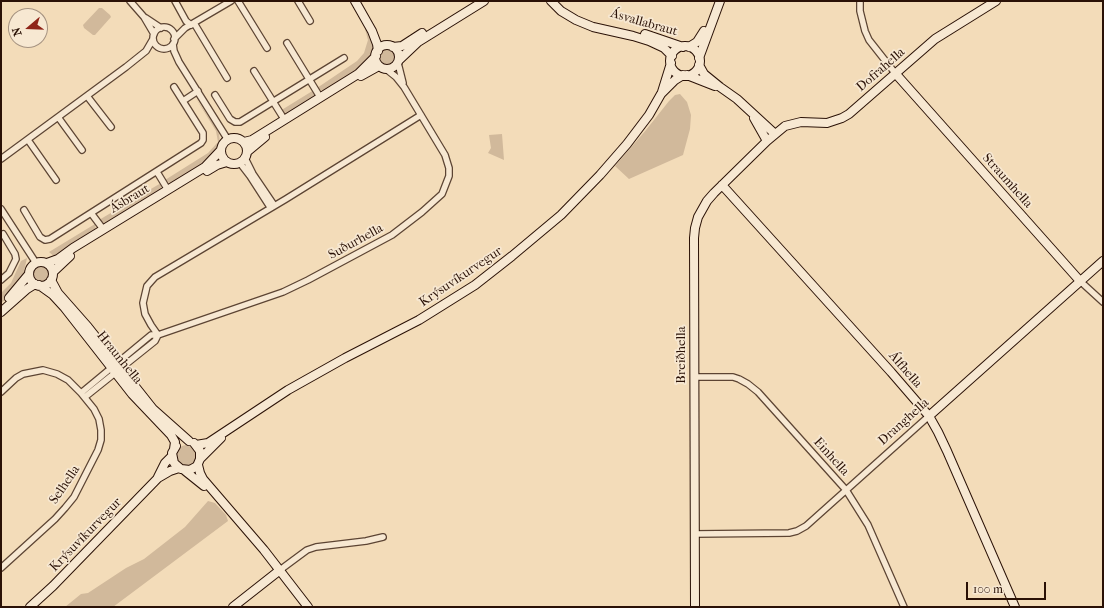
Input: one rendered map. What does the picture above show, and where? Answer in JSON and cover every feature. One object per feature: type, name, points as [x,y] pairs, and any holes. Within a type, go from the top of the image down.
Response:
[{"type":"street","points":[[130,1],[144,17],[160,48],[179,62]]},
{"type":"street","points":[[175,1],[186,21],[193,24],[228,78]]},
{"type":"street","points":[[146,51],[168,48],[185,28],[231,1]]},
{"type":"street","points":[[238,1],[267,48]]},
{"type":"street","points":[[300,1],[310,21]]},
{"type":"street","points":[[355,1],[372,30],[377,44],[377,54],[383,67]]},
{"type":"street","points":[[474,1],[402,46],[383,46],[358,74],[252,140],[244,142],[236,138],[228,140],[225,142],[221,150],[223,157],[227,162],[235,164],[244,158],[264,137],[383,67],[391,68],[418,42],[484,1]]},
{"type":"street","name":"Ásvallabraut","points":[[551,1],[576,20],[649,41],[664,48],[671,60]]},
{"type":"street","name":"Ásvallabraut","points":[[557,1],[570,12],[582,18],[631,30],[686,47]]},
{"type":"street","points":[[685,75],[694,72],[719,1]]},
{"type":"street","points":[[719,1],[700,38],[695,44],[676,50],[671,60],[676,72],[720,87]]},
{"type":"street","points":[[860,1],[860,11],[869,40],[896,73]]},
{"type":"street","name":"Dofrahella","points":[[775,134],[785,126],[801,122],[827,123],[849,114],[935,39],[996,1]]},
{"type":"street","points":[[144,17],[161,28],[185,28]]},
{"type":"street","points":[[1,159],[88,96],[146,51],[154,36],[161,28]]},
{"type":"street","points":[[169,29],[173,34],[174,51],[179,62],[228,140]]},
{"type":"street","points":[[372,30],[399,54],[398,62]]},
{"type":"street","points":[[287,43],[320,97]]},
{"type":"street","points":[[686,47],[696,51],[704,74],[737,98],[775,134]]},
{"type":"street","points":[[215,95],[230,119],[235,122],[240,122],[344,58]]},
{"type":"street","name":"Krýsuvíkurvegur","points":[[662,94],[671,60]]},
{"type":"street","name":"Suðurhella","points":[[398,62],[404,87]]},
{"type":"street","name":"Suðurhella","points":[[158,334],[296,286],[392,235],[422,212],[442,194],[449,176],[449,168],[445,155],[404,87],[396,77],[383,67]]},
{"type":"street","points":[[254,71],[284,119]]},
{"type":"street","name":"Straumhella","points":[[896,73],[1080,282],[1103,302]]},
{"type":"street","name":"Krýsuvíkurvegur","points":[[192,443],[208,443],[258,409],[302,382],[419,320],[475,285],[561,215],[600,175],[636,133],[662,94],[675,80],[685,75]]},
{"type":"street","points":[[24,210],[40,237],[45,240],[50,239],[201,143],[204,133],[174,87]]},
{"type":"street","points":[[183,101],[198,91]]},
{"type":"street","points":[[88,96],[111,127]]},
{"type":"street","points":[[751,112],[767,141]]},
{"type":"street","points":[[83,395],[116,368],[155,341],[158,334],[145,314],[143,303],[147,286],[155,277],[421,115]]},
{"type":"street","points":[[58,117],[82,150]]},
{"type":"street","name":"Breiðhella","points":[[695,607],[695,228],[702,208],[722,185],[775,134]]},
{"type":"street","points":[[28,140],[56,180]]},
{"type":"street","points":[[244,142],[246,145],[244,158],[250,176],[272,206]]},
{"type":"street","name":"Ásbraut","points":[[47,263],[58,259],[103,229],[205,167],[221,150]]},
{"type":"street","name":"Ásbraut","points":[[52,276],[74,253],[211,168],[227,162]]},
{"type":"street","points":[[157,172],[168,190]]},
{"type":"street","name":"Álfhella","points":[[722,185],[929,416],[944,445],[1016,607]]},
{"type":"street","points":[[1,209],[36,263]]},
{"type":"street","points":[[91,213],[103,229]]},
{"type":"street","points":[[1,280],[9,273],[16,259],[15,254],[3,234]]},
{"type":"street","name":"Dranghella","points":[[694,534],[789,533],[806,526],[1103,261]]},
{"type":"street","points":[[1,312],[22,292],[37,285],[47,284],[52,276],[51,267],[47,263],[36,263],[31,268],[31,280],[37,285]]},
{"type":"street","points":[[1,305],[30,274]]},
{"type":"street","name":"Hraunhella","points":[[52,276],[58,293],[116,368],[132,394],[171,435],[174,442],[173,452]]},
{"type":"street","name":"Hraunhella","points":[[37,285],[53,295],[153,409],[192,443]]},
{"type":"street","name":"Selhella","points":[[1,392],[16,378],[23,374],[44,370],[50,371],[62,376],[83,395],[94,409],[99,419],[101,430],[101,440],[92,463],[81,484],[65,508],[1,568]]},
{"type":"street","name":"Einhella","points":[[694,377],[733,377],[748,384],[758,392],[846,490],[868,525],[904,607]]},
{"type":"street","name":"Krýsuvíkurvegur","points":[[199,462],[231,428]]},
{"type":"street","points":[[220,500],[174,463],[173,452],[180,443],[192,443],[200,451],[199,462],[201,476],[280,570],[308,607]]},
{"type":"street","name":"Krýsuvíkurvegur","points":[[158,478],[165,463],[173,452]]},
{"type":"street","points":[[182,469],[192,469],[199,462]]},
{"type":"street","name":"Krýsuvíkurvegur","points":[[30,607],[53,586],[158,478],[170,471],[182,469]]},
{"type":"street","points":[[233,607],[298,556],[312,549],[383,537]]},
{"type":"shaded area","points":[[99,8],[102,8],[111,17],[95,35],[93,35],[84,28],[83,25]]},
{"type":"shaded area","points":[[365,29],[371,37],[374,48],[370,57],[354,72],[324,91],[318,89],[317,88],[357,61],[364,53],[368,40]]},
{"type":"shaded area","points":[[388,49],[395,54],[396,57],[391,64],[388,65],[381,60],[380,57],[385,50]]},
{"type":"shaded area","points":[[314,90],[315,96],[287,115],[280,111]]},
{"type":"shaded area","points":[[680,94],[687,102],[691,115],[690,129],[683,155],[629,179],[615,166],[669,101],[675,95]]},
{"type":"shaded area","points":[[195,97],[216,128],[219,134],[220,142],[213,155],[207,161],[171,184],[165,180],[208,153],[218,142],[216,131]]},
{"type":"shaded area","points":[[502,134],[504,160],[488,153],[491,148],[489,135]]},
{"type":"shaded area","points":[[161,183],[161,189],[106,224],[99,220]]},
{"type":"shaded area","points":[[95,224],[96,230],[56,258],[49,252]]},
{"type":"shaded area","points":[[27,258],[23,276],[10,296],[1,303],[1,293],[11,283],[21,261]]},
{"type":"shaded area","points":[[41,266],[47,268],[49,274],[47,280],[41,282],[35,280],[33,274],[35,268]]},
{"type":"shaded area","points":[[187,445],[195,448],[198,456],[195,464],[187,467],[179,464],[176,456],[179,448]]},
{"type":"shaded area","points":[[208,501],[215,503],[226,515],[228,521],[113,607],[65,607],[81,594],[88,593],[126,568],[144,559],[185,527]]}]
